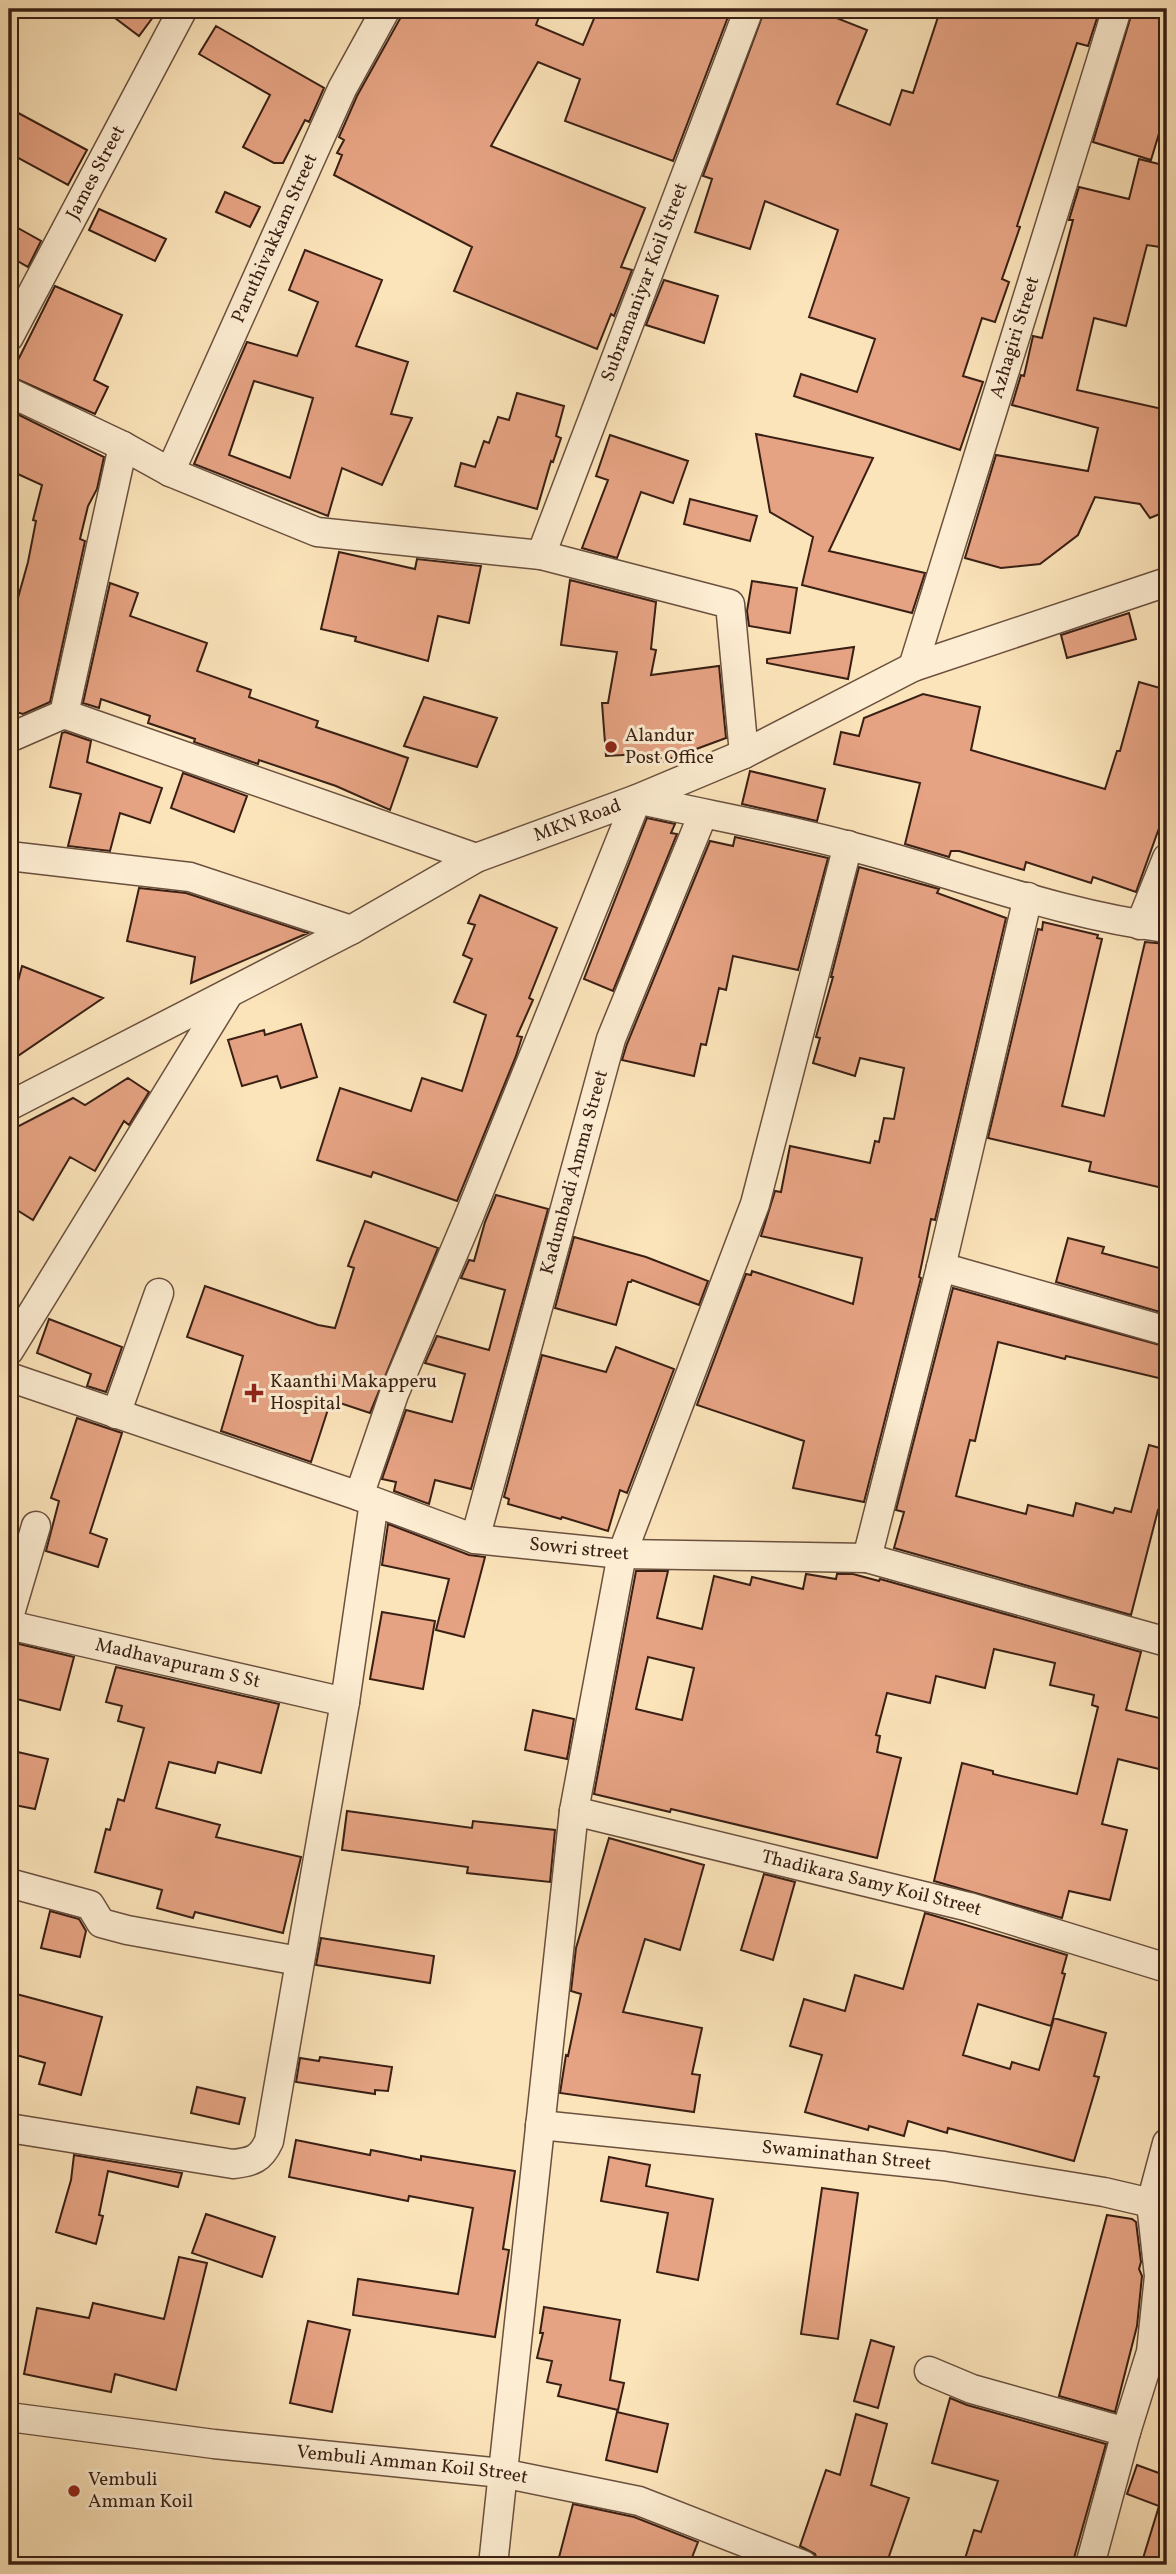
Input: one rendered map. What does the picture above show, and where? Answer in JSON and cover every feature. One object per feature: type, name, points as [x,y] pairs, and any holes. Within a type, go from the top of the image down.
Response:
[{"type":"street","name":"James Street","points":[[9,337],[183,9]]},
{"type":"street","name":"Paruthivakkam Street","points":[[170,471],[342,89],[386,9]]},
{"type":"street","name":"Subramaniyar Koil Street","points":[[541,555],[749,9]]},
{"type":"street","name":"Azhagiri Street","points":[[913,667],[1117,9]]},
{"type":"street","points":[[9,392],[170,471],[317,532],[541,555],[730,604],[744,754]]},
{"type":"street","points":[[64,714],[123,446]]},
{"type":"street","name":"MKN Road","points":[[9,1106],[351,930],[477,859],[637,799],[744,754],[913,667],[1167,582]]},
{"type":"street","points":[[9,738],[64,714],[477,859]]},
{"type":"street","points":[[9,2128],[233,2164],[254,2161],[262,2155],[269,2141],[345,1702],[367,1499],[394,1394],[468,1219],[637,799],[848,845],[1028,897],[1154,927],[1167,858]]},
{"type":"street","name":"Kadumbadi Amma Street","points":[[475,1539],[611,1039],[703,814]]},
{"type":"street","points":[[493,2565],[574,1811],[622,1554],[755,1204],[848,845]]},
{"type":"street","points":[[9,856],[190,877],[351,930]]},
{"type":"street","points":[[867,1558],[1028,897]]},
{"type":"street","points":[[9,1351],[229,993]]},
{"type":"street","points":[[940,1267],[1167,1331]]},
{"type":"street","points":[[116,1414],[159,1293]]},
{"type":"street","name":"Sowri street","points":[[9,1377],[367,1499],[475,1539],[622,1554],[867,1558],[1167,1642]]},
{"type":"street","points":[[9,1617],[36,1526]]},
{"type":"street","name":"Madhavapuram S St","points":[[9,1625],[345,1702]]},
{"type":"street","name":"Thadikara Samy Koil Street","points":[[574,1811],[969,1907],[1167,1968]]},
{"type":"street","points":[[9,1883],[90,1905],[101,1923],[114,1927],[299,1961]]},
{"type":"street","name":"Swaminathan Street","points":[[540,2125],[944,2166],[1104,2192],[1151,2203]]},
{"type":"street","points":[[1090,2565],[1151,2352],[1159,2276],[1151,2203],[1167,2143]]},
{"type":"street","points":[[929,2371],[972,2389],[1126,2432]]},
{"type":"street","name":"Vembuli Amman Koil Street","points":[[9,2417],[214,2444],[502,2473],[639,2501],[803,2565]]},
{"type":"building","points":[[103,9],[159,9],[139,36]]},
{"type":"building","points":[[403,9],[542,9],[536,25],[583,45],[598,9],[731,9],[673,161],[565,121],[580,79],[538,62],[491,146],[645,208],[621,267],[632,270],[614,316],[611,314],[597,349],[454,291],[472,247],[334,175],[342,155],[337,153],[344,140],[339,137],[357,96]]},
{"type":"building","points":[[765,9],[814,9],[867,30],[837,104],[890,125],[902,90],[913,93],[939,14],[946,16],[948,9],[1100,9],[1088,46],[1077,43],[1017,226],[1020,227],[1002,279],[1009,282],[995,322],[982,318],[963,376],[983,382],[960,450],[794,396],[801,374],[857,392],[875,339],[809,317],[838,230],[765,201],[750,249],[695,232],[712,179],[703,176]]},
{"type":"building","points":[[1133,9],[1167,9],[1167,107],[1151,160],[1093,142]]},
{"type":"building","points":[[216,26],[324,88],[309,122],[305,120],[283,163],[274,163],[243,147],[270,95],[199,54]]},
{"type":"building","points":[[9,108],[87,150],[68,185],[9,153]]},
{"type":"building","points":[[1139,159],[1167,166],[1167,248],[1147,245],[1126,326],[1094,318],[1077,390],[1167,410],[1167,511],[1150,518],[1140,504],[1095,497],[1078,535],[1040,564],[1001,568],[965,558],[996,455],[1088,471],[1098,428],[1012,405],[1021,375],[1024,376],[1033,336],[1042,338],[1079,187],[1129,199]]},
{"type":"building","points":[[225,192],[260,207],[250,227],[216,212]]},
{"type":"building","points":[[99,209],[166,239],[155,261],[89,230]]},
{"type":"building","points":[[9,223],[41,241],[28,267],[9,256]]},
{"type":"building","points":[[305,250],[382,280],[356,346],[408,362],[391,414],[412,418],[382,485],[342,468],[328,516],[194,464],[247,342],[297,356],[318,302],[289,290]],"holes":[[[254,381],[313,398],[290,478],[229,455]]]},
{"type":"building","points":[[664,280],[718,296],[704,343],[646,325]]},
{"type":"building","points":[[55,286],[122,315],[94,380],[108,387],[95,414],[10,376]]},
{"type":"building","points":[[517,393],[564,406],[556,436],[561,438],[553,462],[551,461],[537,509],[455,486],[461,463],[475,467],[484,441],[489,443],[498,417],[509,420]]},
{"type":"building","points":[[9,410],[104,457],[97,489],[88,506],[80,539],[85,541],[50,702],[23,714],[9,710],[9,630],[28,562],[36,521],[33,520],[42,485],[9,470]]},
{"type":"building","points":[[756,434],[873,458],[829,551],[925,573],[912,613],[802,585],[813,537],[770,512]]},
{"type":"building","points":[[610,435],[688,461],[673,503],[641,492],[617,558],[582,548],[608,480],[596,476]]},
{"type":"building","points":[[690,499],[757,516],[750,541],[684,524]]},
{"type":"building","points":[[339,552],[415,569],[417,559],[481,566],[469,623],[438,616],[428,661],[355,641],[356,637],[321,629]]},
{"type":"building","points":[[570,580],[656,602],[651,649],[656,650],[651,675],[719,666],[726,738],[661,762],[660,753],[606,756],[602,703],[608,703],[617,652],[561,645]]},
{"type":"building","points":[[752,581],[797,588],[790,633],[749,626],[747,611]]},
{"type":"building","points":[[110,583],[138,593],[130,616],[207,643],[197,671],[251,690],[249,697],[318,721],[316,727],[408,758],[390,810],[336,786],[194,742],[195,739],[148,723],[150,716],[101,699],[99,708],[83,703]]},
{"type":"building","points":[[1129,613],[1136,639],[1067,658],[1061,635]]},
{"type":"building","points":[[854,647],[848,679],[767,663],[767,659]]},
{"type":"building","points":[[1139,682],[1167,690],[1167,704],[1160,731],[1167,734],[1167,806],[1136,892],[1093,877],[1091,883],[1026,862],[1024,870],[959,851],[951,851],[949,857],[905,844],[920,783],[834,764],[841,732],[859,736],[864,718],[923,694],[980,707],[971,750],[1105,789],[1117,751],[1120,751]]},
{"type":"building","points":[[424,697],[497,718],[477,767],[404,746]]},
{"type":"building","points":[[62,733],[91,741],[87,762],[162,788],[150,823],[120,813],[110,851],[68,846],[81,794],[50,787]]},
{"type":"building","points":[[750,771],[825,789],[817,821],[742,804]]},
{"type":"building","points":[[183,773],[247,796],[234,832],[171,808]]},
{"type":"building","points":[[647,818],[675,824],[671,833],[677,834],[613,991],[584,979]]},
{"type":"building","points":[[735,837],[828,858],[798,970],[733,956],[726,990],[719,988],[706,1045],[701,1044],[694,1076],[622,1060],[710,841],[733,846]]},
{"type":"building","points":[[859,867],[939,889],[937,893],[1006,918],[935,1220],[931,1219],[919,1277],[921,1278],[864,1502],[793,1488],[804,1441],[697,1405],[746,1274],[751,1275],[752,1271],[853,1304],[862,1258],[761,1236],[775,1191],[781,1192],[790,1146],[870,1163],[875,1141],[879,1142],[884,1118],[894,1119],[904,1068],[860,1058],[855,1076],[813,1063],[820,1038],[816,1037]]},
{"type":"building","points":[[139,888],[186,893],[308,933],[191,983],[195,957],[127,941]]},
{"type":"building","points":[[480,895],[557,928],[529,998],[533,1000],[517,1036],[522,1037],[516,1056],[457,1201],[373,1172],[371,1177],[317,1160],[340,1088],[411,1111],[422,1078],[462,1091],[486,1015],[454,1002],[472,959],[463,955],[475,925],[468,923]]},
{"type":"building","points":[[1043,922],[1098,935],[1097,938],[1102,939],[1062,1106],[1104,1116],[1145,942],[1167,944],[1167,1189],[1089,1171],[1091,1162],[988,1138],[1038,929],[1042,930]]},
{"type":"building","points":[[22,966],[103,998],[9,1062],[9,1016]]},
{"type":"building","points":[[301,1024],[317,1077],[281,1088],[277,1076],[242,1086],[228,1040],[264,1030],[265,1035]]},
{"type":"building","points":[[128,1078],[149,1092],[129,1125],[124,1121],[95,1171],[70,1157],[33,1220],[9,1205],[9,1131],[73,1098],[85,1105]]},
{"type":"building","points":[[496,1195],[548,1209],[471,1489],[435,1480],[429,1504],[394,1491],[396,1482],[382,1479],[406,1410],[452,1422],[465,1374],[425,1363],[437,1336],[489,1350],[505,1290],[461,1278],[469,1260],[474,1261]]},
{"type":"building","points":[[365,1221],[438,1248],[370,1413],[331,1400],[311,1462],[221,1431],[243,1356],[187,1337],[205,1286],[318,1325],[335,1328],[354,1268],[348,1266]]},
{"type":"building","points":[[574,1237],[646,1257],[708,1281],[699,1305],[632,1280],[628,1282],[616,1325],[555,1308]]},
{"type":"building","points":[[1068,1238],[1104,1247],[1102,1253],[1167,1270],[1167,1314],[1056,1282]]},
{"type":"building","points":[[953,1288],[1167,1347],[1167,1380],[998,1342],[975,1441],[970,1440],[956,1496],[1026,1514],[1028,1505],[1073,1516],[1076,1503],[1113,1513],[1115,1508],[1131,1512],[1149,1445],[1167,1450],[1167,1512],[1158,1510],[1131,1615],[894,1548],[904,1512],[896,1510]]},
{"type":"building","points":[[49,1319],[122,1347],[106,1392],[87,1386],[91,1374],[37,1353]]},
{"type":"building","points":[[616,1347],[674,1369],[627,1493],[620,1490],[608,1531],[508,1504],[509,1499],[504,1497],[542,1355],[606,1372]]},
{"type":"building","points":[[77,1418],[122,1433],[90,1533],[107,1539],[98,1567],[46,1551],[59,1501],[51,1498]]},
{"type":"building","points":[[388,1524],[469,1555],[485,1557],[464,1637],[436,1630],[449,1579],[382,1565]]},
{"type":"building","points":[[636,1571],[668,1571],[657,1618],[702,1629],[714,1576],[750,1585],[752,1577],[803,1589],[806,1574],[836,1579],[837,1574],[853,1574],[879,1581],[880,1579],[1141,1652],[1126,1710],[1167,1720],[1167,1771],[1118,1759],[1102,1824],[1127,1830],[1110,1900],[1069,1891],[1062,1918],[934,1881],[962,1763],[993,1771],[993,1774],[1077,1794],[1098,1707],[1092,1705],[1094,1695],[1050,1685],[1055,1663],[994,1649],[985,1688],[936,1676],[930,1703],[887,1693],[876,1735],[880,1736],[877,1752],[901,1758],[877,1858],[671,1809],[670,1812],[594,1794]],"holes":[[[648,1657],[694,1668],[682,1720],[636,1709]]]},
{"type":"building","points":[[382,1612],[435,1621],[423,1689],[370,1679]]},
{"type":"building","points":[[15,1643],[74,1657],[60,1710],[9,1697],[9,1669]]},
{"type":"building","points":[[116,1667],[279,1704],[261,1773],[218,1762],[215,1773],[169,1762],[156,1808],[220,1825],[216,1837],[301,1857],[283,1933],[195,1912],[193,1918],[157,1908],[162,1890],[95,1872],[106,1829],[110,1830],[118,1799],[124,1801],[144,1728],[118,1721],[122,1706],[106,1702]]},
{"type":"building","points":[[533,1710],[574,1719],[567,1759],[525,1750]]},
{"type":"building","points":[[9,1750],[48,1759],[35,1809],[9,1804]]},
{"type":"building","points":[[347,1811],[472,1828],[473,1821],[555,1830],[550,1882],[467,1873],[468,1867],[342,1850]]},
{"type":"building","points":[[609,1838],[704,1865],[680,1950],[645,1939],[623,2012],[702,2028],[692,2074],[700,2075],[694,2112],[560,2093],[581,1994],[571,1991],[576,1948]]},
{"type":"building","points":[[764,1874],[795,1882],[773,1960],[741,1950]]},
{"type":"building","points":[[50,1911],[79,1919],[86,1931],[80,1957],[41,1948]]},
{"type":"building","points":[[925,1913],[1067,1955],[1062,1973],[1065,1974],[1051,2026],[978,2004],[963,2055],[1010,2069],[1012,2062],[1039,2070],[1054,2018],[1106,2033],[1094,2076],[1099,2077],[1074,2161],[948,2128],[947,2133],[908,2121],[904,2136],[869,2126],[868,2130],[805,2112],[822,2055],[790,2046],[804,1999],[845,2011],[855,1975],[903,1989]]},
{"type":"building","points":[[321,1938],[434,1956],[430,1983],[316,1965]]},
{"type":"building","points":[[9,1992],[102,2017],[81,2095],[39,2084],[45,2063],[9,2053]]},
{"type":"building","points":[[320,2057],[392,2067],[388,2091],[375,2090],[375,2094],[296,2082],[300,2058],[319,2061]]},
{"type":"building","points":[[197,2087],[245,2098],[239,2124],[191,2113]]},
{"type":"building","points":[[296,2140],[370,2155],[371,2150],[421,2160],[421,2156],[515,2171],[503,2249],[509,2250],[495,2337],[353,2315],[358,2279],[458,2294],[473,2208],[409,2196],[408,2201],[289,2177]]},
{"type":"building","points":[[74,2155],[182,2173],[178,2187],[108,2171],[99,2215],[103,2216],[96,2244],[56,2232],[71,2180]]},
{"type":"building","points":[[609,2157],[650,2165],[646,2186],[713,2199],[698,2280],[657,2272],[668,2213],[601,2201]]},
{"type":"building","points":[[822,2188],[858,2193],[838,2339],[801,2334]]},
{"type":"building","points":[[206,2214],[275,2237],[262,2277],[192,2253]]},
{"type":"building","points":[[1107,2215],[1136,2222],[1141,2262],[1139,2269],[1142,2276],[1137,2326],[1115,2412],[1059,2396]]},
{"type":"building","points":[[179,2257],[207,2263],[176,2390],[115,2374],[111,2392],[24,2374],[37,2308],[89,2318],[93,2303],[164,2319]]},
{"type":"building","points":[[544,2307],[620,2320],[610,2380],[624,2383],[618,2410],[558,2396],[561,2385],[547,2382],[552,2361],[537,2358],[543,2333],[540,2333]]},
{"type":"building","points":[[308,2321],[350,2330],[332,2412],[290,2403]]},
{"type":"building","points":[[871,2340],[894,2347],[878,2408],[854,2401]]},
{"type":"building","points":[[950,2398],[1106,2444],[1072,2565],[963,2565],[974,2530],[981,2532],[998,2481],[932,2463]]},
{"type":"building","points":[[617,2412],[668,2424],[657,2472],[606,2460]]},
{"type":"building","points":[[856,2414],[887,2424],[871,2485],[909,2498],[886,2565],[819,2565],[815,2554],[800,2546],[826,2470],[840,2475]]},
{"type":"building","points":[[1137,2465],[1167,2476],[1167,2565],[1141,2565],[1159,2506],[1127,2494]]},
{"type":"building","points":[[573,2504],[634,2517],[698,2542],[689,2565],[557,2565]]},
{"type":"railway","points":[[9,22],[21,9]]},
{"type":"place","name":"Alandur Post Office","points":[[611,747]]},
{"type":"place","name":"Kaanthi Makapperu Hospital","points":[[254,1393]]},
{"type":"place","name":"Vembuli Amman Koil","points":[[74,2491]]}]
